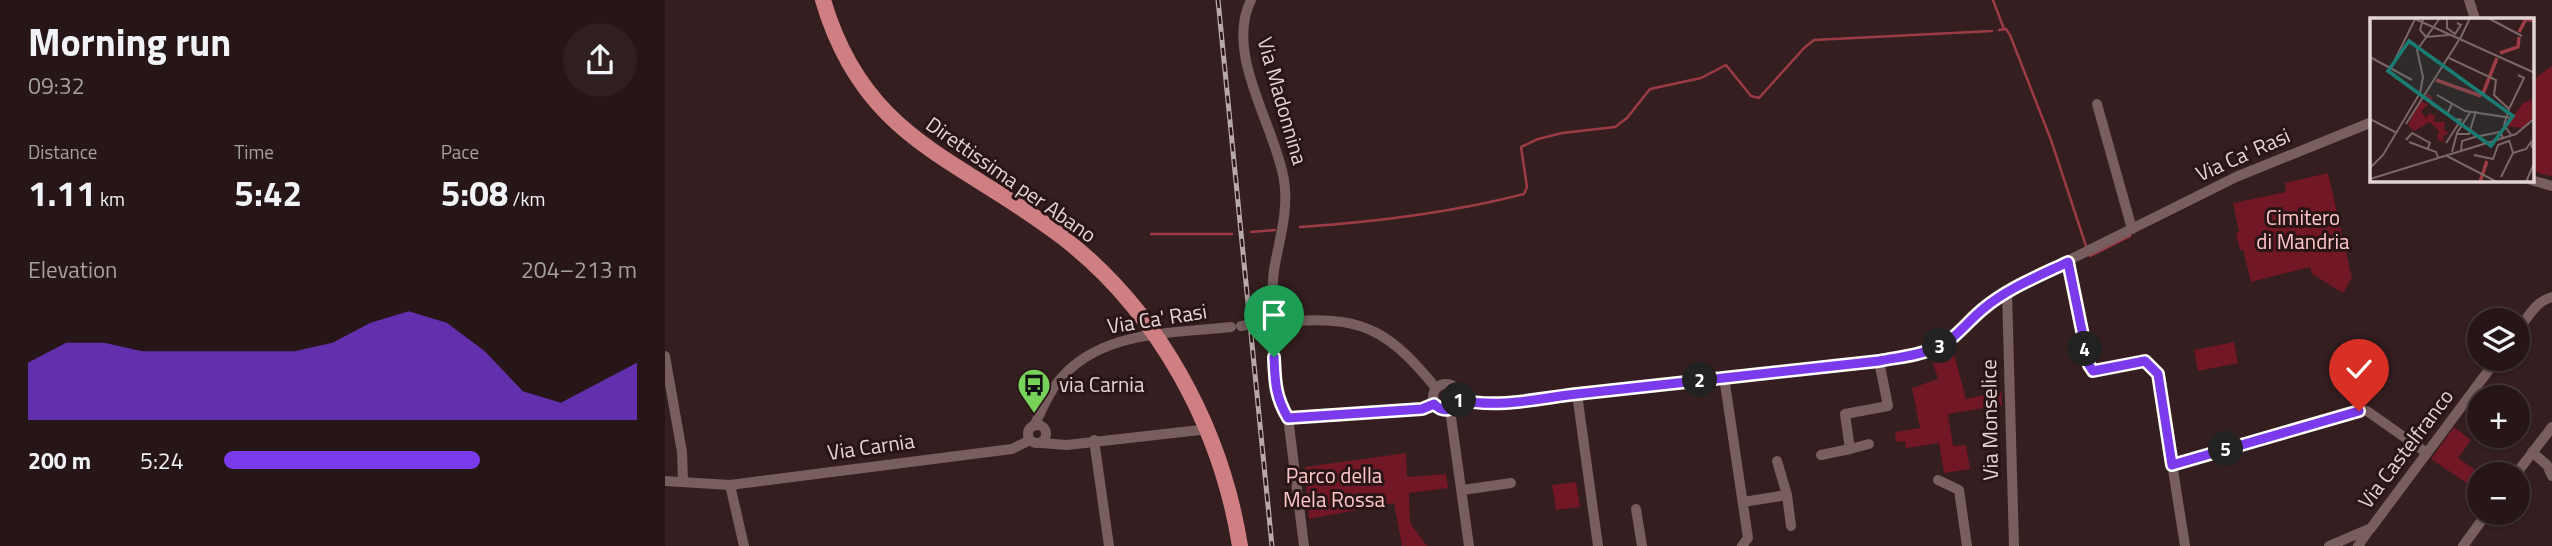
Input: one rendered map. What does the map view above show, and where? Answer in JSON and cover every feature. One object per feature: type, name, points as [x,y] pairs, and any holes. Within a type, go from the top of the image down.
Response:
[{"type":"highway","name":"Direttissima per Abano","points":[[823,0],[844,56],[865,89],[890,118],[933,153],[1063,237],[1102,271],[1149,328],[1185,384],[1210,434],[1227,486],[1240,546]]},
{"type":"street","name":"Via Madonnina","points":[[1251,0],[1244,17],[1243,48],[1284,181],[1285,218],[1274,271],[1272,314],[1276,393],[1288,418],[1304,546]]},
{"type":"street","points":[[2469,0],[2475,18]]},
{"type":"street","points":[[2097,104],[2132,229]]},
{"type":"street","name":"Via Ca' Rasi","points":[[1039,433],[1058,382],[1082,358],[1102,346],[1128,340],[1317,319],[1357,324],[1389,340],[1436,388],[1443,384],[1452,385],[1458,391],[1459,400],[1495,405],[1578,399],[1724,377],[1915,355],[1939,347],[1962,330],[1982,309],[2007,292],[2236,177],[2370,123]]},
{"type":"street","points":[[2535,181],[2552,186]]},
{"type":"street","points":[[2068,262],[2089,365],[2093,371],[2145,361],[2158,374],[2185,546]]},
{"type":"street","name":"Via Monselice","points":[[2007,292],[2014,546]]},
{"type":"street","points":[[2530,314],[2543,300],[2552,297]]},
{"type":"street","points":[[665,356],[684,465],[683,481]]},
{"type":"street","points":[[1850,449],[1845,414],[1888,406],[1879,361]]},
{"type":"street","name":"Via Castelfranco","points":[[2358,546],[2488,371]]},
{"type":"street","points":[[1724,377],[1748,538],[1742,546]]},
{"type":"street","points":[[1436,388],[1434,404],[1443,410],[1450,410],[1459,400]]},
{"type":"street","points":[[1578,399],[1598,546]]},
{"type":"street","points":[[1288,418],[1422,409],[1434,404]]},
{"type":"street","points":[[1450,410],[1469,546]]},
{"type":"street","points":[[2172,465],[2359,411],[2368,411],[2427,453]]},
{"type":"street","points":[[2525,462],[2552,427]]},
{"type":"street","name":"Via Carnia","points":[[665,481],[730,485],[1018,447],[1039,433],[1067,445],[1200,430]]},
{"type":"street","points":[[1094,440],[1108,546]]},
{"type":"street","points":[[1821,455],[1870,444]]},
{"type":"street","points":[[2532,452],[2547,465],[2552,476]]},
{"type":"street","points":[[1777,461],[1787,495],[1791,526]]},
{"type":"street","points":[[1938,480],[1959,490],[1967,546]]},
{"type":"street","points":[[1463,491],[1511,483]]},
{"type":"street","points":[[730,485],[744,546]]},
{"type":"street","points":[[1743,502],[1787,495]]},
{"type":"street","points":[[1636,509],[1642,546]]},
{"type":"street","points":[[2463,546],[2478,525]]},
{"type":"street","name":"Via Castelfranco","points":[[2329,546],[2371,528]]},
{"type":"green space","points":[[2552,66],[2552,176],[2535,170],[2535,79]]},
{"type":"green space","name":"Cimitero di Mandria","points":[[2328,173],[2352,278],[2343,293],[2312,274],[2310,267],[2251,282],[2236,233],[2239,232],[2233,203],[2286,192],[2285,183]]},
{"type":"green space","points":[[2234,342],[2238,363],[2198,371],[2194,350]]},
{"type":"green space","points":[[1952,346],[1966,399],[2001,392],[2002,405],[1948,414],[1953,446],[1966,445],[1970,469],[1944,473],[1939,443],[1906,448],[1905,441],[1896,442],[1895,432],[1920,428],[1912,388],[1938,379],[1931,356]]},
{"type":"green space","points":[[2454,427],[2467,437],[2467,446],[2458,458],[2467,464],[2467,483],[2431,459]]},
{"type":"green space","name":"Parco della Mela Rossa","points":[[1406,453],[1407,477],[1446,474],[1448,488],[1409,493],[1410,523],[1427,546],[1402,546],[1394,503],[1309,519],[1305,467]]},
{"type":"green space","points":[[1576,482],[1580,507],[1556,510],[1552,485]]},
{"type":"waterway","points":[[1993,0],[2004,29]]},
{"type":"waterway","points":[[1999,30],[2006,29],[2010,35],[2051,140],[2086,246]]},
{"type":"waterway","points":[[1300,227],[1413,216],[1524,194],[1527,187],[1521,147],[1562,133],[1615,127],[1627,118],[1650,89],[1701,78],[1726,65],[1751,96],[1759,98],[1814,40],[1992,31]]},
{"type":"waterway","points":[[1251,232],[1275,230]]},
{"type":"waterway","points":[[1151,234],[1232,234]]},
{"type":"waterway","points":[[2089,252],[2090,256],[2130,236]]},
{"type":"railway","points":[[1218,0],[1272,546]]},
{"type":"place","name":"via Carnia","points":[[1034,415]]},
{"type":"route","points":[[1274,357],[1276,393],[1288,418],[1422,409],[1434,404],[1443,410],[1450,410],[1459,400],[1495,405],[1511,404],[1577,394],[1879,361],[1915,355],[1939,347],[1962,330],[1982,309],[2007,292],[2068,262],[2089,365],[2093,371],[2145,361],[2158,374],[2172,465],[2359,411]]}]
